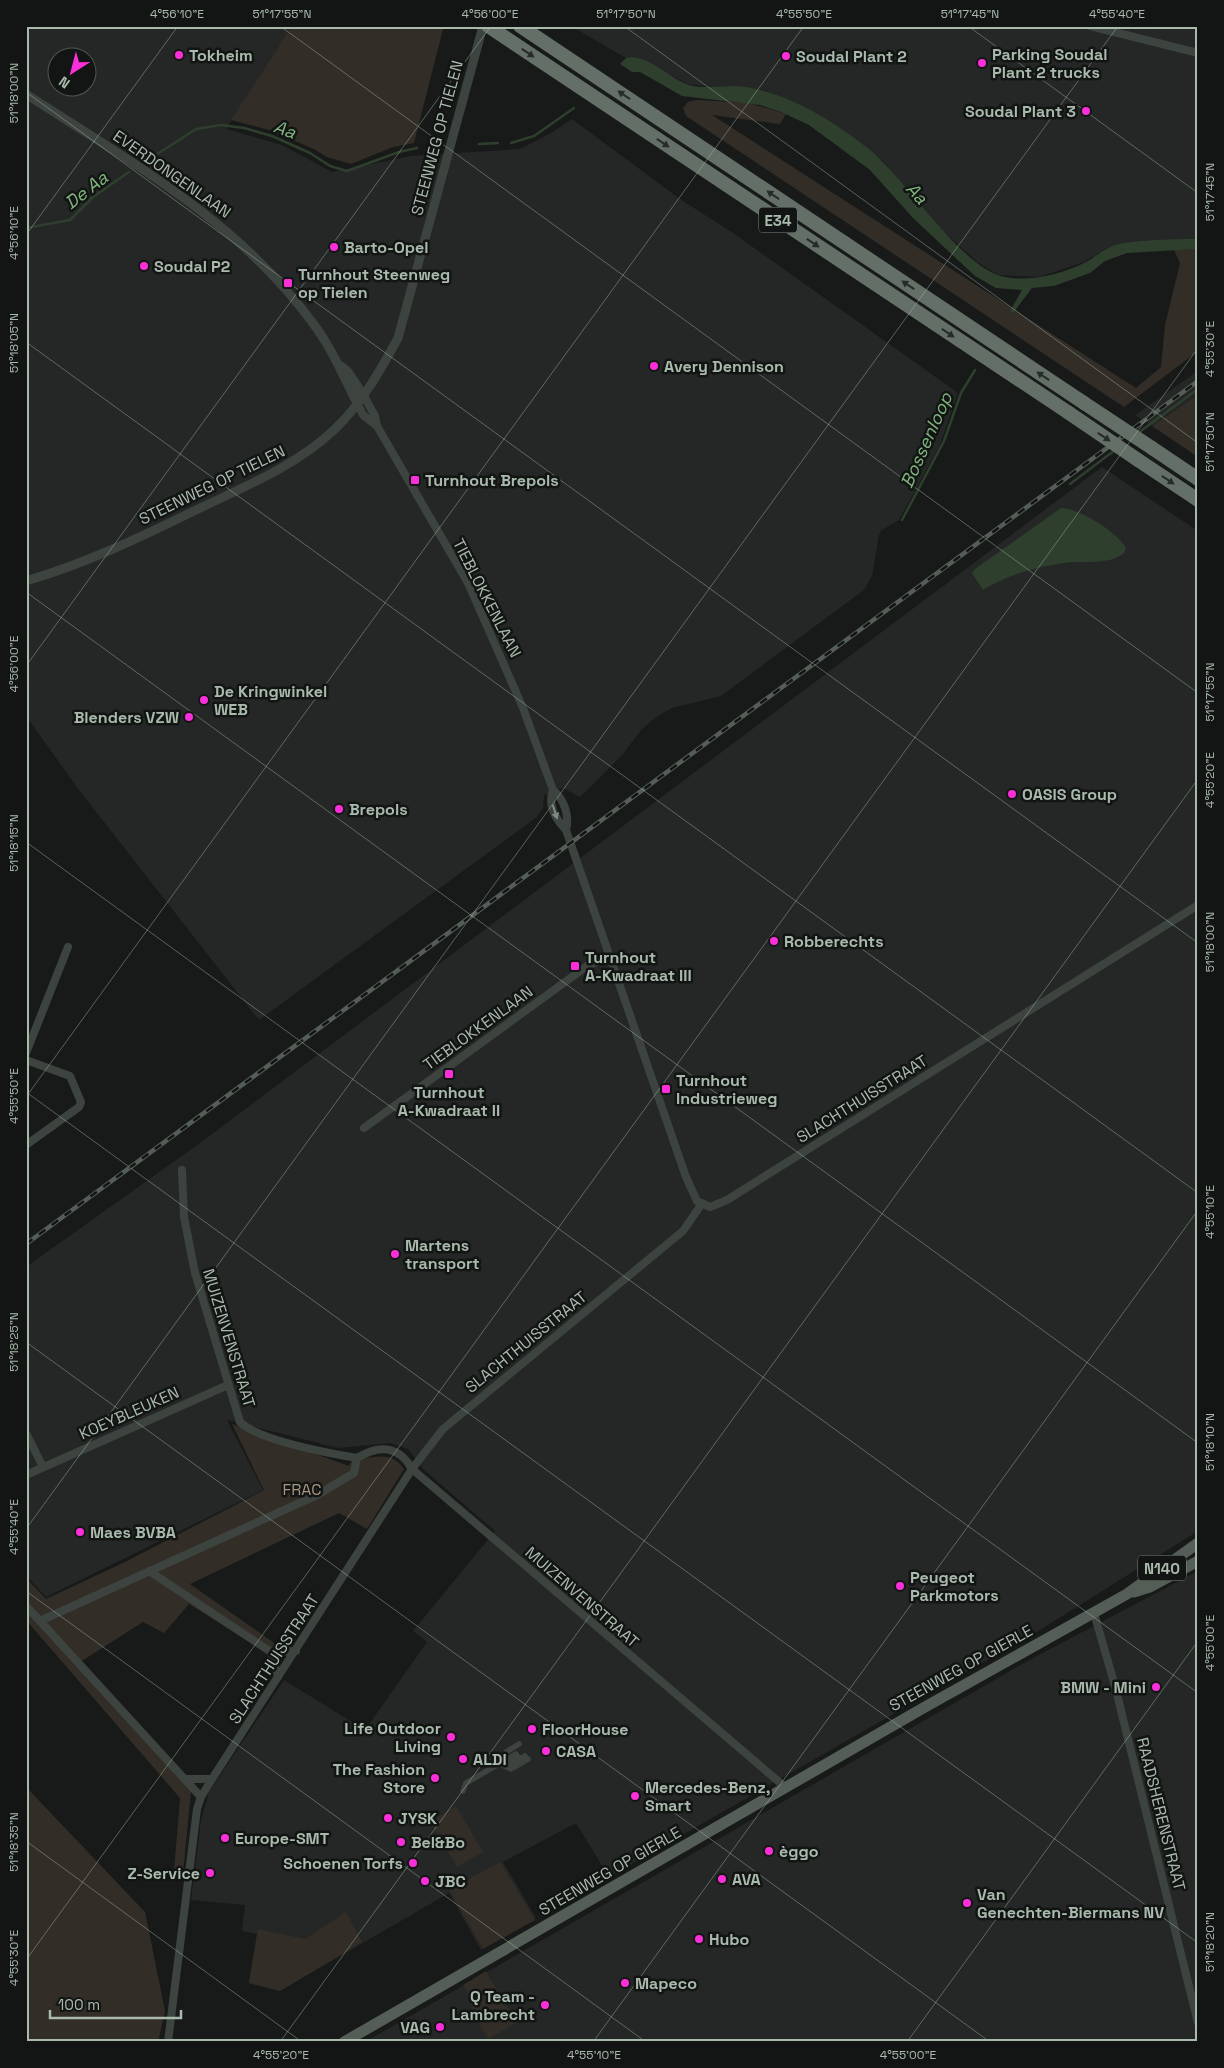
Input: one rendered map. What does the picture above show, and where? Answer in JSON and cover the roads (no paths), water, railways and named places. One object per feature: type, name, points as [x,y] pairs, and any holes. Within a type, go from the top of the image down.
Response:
[{"type":"highway","name":"E34","points":[[488,26],[1198,500]]},
{"type":"highway","name":"E34","points":[[520,26],[1198,478]]},
{"type":"main road","name":"STEENWEG OP GIERLE","points":[[344,2042],[548,1926],[784,1787],[1127,1594],[1198,1543]]},
{"type":"main road","name":"STEENWEG OP GIERLE","points":[[1127,1594],[1150,1587],[1198,1561]]},
{"type":"street","name":"STEENWEG OP TIELEN","points":[[26,581],[72,567],[135,540],[262,479],[299,459],[335,429],[358,405],[398,338],[483,26]]},
{"type":"street","points":[[1090,26],[1198,53]]},
{"type":"street","name":"EVERDONGENLAAN","points":[[26,94],[200,208],[234,236],[290,293],[314,323],[341,366],[358,405]]},
{"type":"street","name":"EVERDONGENLAAN","points":[[341,366],[348,372],[364,396]]},
{"type":"street","name":"TIEBLOKKENLAAN","points":[[364,396],[375,416],[377,426],[468,583],[523,708],[553,790],[566,809],[568,823],[566,830]]},
{"type":"street","name":"TIEBLOKKENLAAN","points":[[358,405],[363,415],[377,426]]},
{"type":"street","name":"TIEBLOKKENLAAN","points":[[553,790],[552,801],[555,816],[566,830],[686,1177],[693,1196],[701,1205]]},
{"type":"street","name":"SLACHTHUISSTRAAT","points":[[168,2042],[197,1809],[201,1797],[412,1469],[443,1429],[683,1231],[701,1205],[718,1206],[1198,905]]},
{"type":"street","points":[[26,1053],[68,947]]},
{"type":"street","name":"TIEBLOKKENLAAN","points":[[364,1128],[587,966],[610,956]]},
{"type":"street","points":[[26,1060],[70,1076],[81,1102],[78,1107],[26,1145]]},
{"type":"street","name":"MUIZENVENSTRAAT","points":[[182,1170],[184,1217],[195,1273],[240,1422],[254,1433],[357,1458],[364,1454],[390,1449],[405,1456],[412,1469],[784,1787]]},
{"type":"street","name":"KOEYBLEUKEN","points":[[26,1475],[228,1385]]},
{"type":"street","points":[[26,1433],[43,1467]]},
{"type":"street","points":[[40,1621],[317,1495],[354,1473],[357,1458]]},
{"type":"street","points":[[149,1571],[270,1652],[296,1651]]},
{"type":"street","points":[[26,1606],[201,1797]]},
{"type":"street","name":"RAADSHERENSTRAAT","points":[[1094,1613],[1115,1686],[1198,2024]]},
{"type":"street","points":[[270,1652],[278,1677]]},
{"type":"street","points":[[500,1764],[504,1753],[519,1744]]},
{"type":"street","points":[[462,1791],[466,1783],[516,1754],[518,1757],[508,1763],[509,1765],[527,1758],[513,1768],[500,1764]]},
{"type":"street","points":[[184,1779],[212,1779]]},
{"type":"waterway","name":"Aa","points":[[511,143],[534,136],[574,108]]},
{"type":"waterway","name":"Aa","points":[[145,162],[196,129],[221,125],[244,128],[272,136],[310,153],[330,166],[347,171],[399,152],[417,148]]},
{"type":"waterway","name":"Aa","points":[[479,144],[498,143]]},
{"type":"waterway","name":"De Aa","points":[[26,228],[70,220],[93,197],[129,172]]},
{"type":"waterway","name":"Bossenloop","points":[[902,520],[944,441],[961,393],[975,370]]},
{"type":"waterway","points":[[1138,433],[1198,389]]},
{"type":"waterway","points":[[1070,484],[1115,450]]},
{"type":"railway","points":[[26,1244],[1198,381]]},
{"type":"place","name":"Tokheim","points":[[179,55]]},
{"type":"place","name":"Soudal Plant 2","points":[[786,56]]},
{"type":"place","name":"Parking Soudal Plant 2 trucks","points":[[982,63]]},
{"type":"place","name":"Soudal Plant 3","points":[[1086,111]]},
{"type":"place","name":"Barto-Opel","points":[[334,247]]},
{"type":"place","name":"Soudal P2","points":[[144,266]]},
{"type":"place","name":"Turnhout Steenweg op Tielen","points":[[288,283]]},
{"type":"place","name":"Avery Dennison","points":[[654,366]]},
{"type":"place","name":"Turnhout Brepols","points":[[415,480]]},
{"type":"place","name":"De Kringwinkel WEB","points":[[204,700]]},
{"type":"place","name":"Blenders VZW","points":[[189,717]]},
{"type":"place","name":"OASIS Group","points":[[1012,794]]},
{"type":"place","name":"Brepols","points":[[339,809]]},
{"type":"place","name":"Robberechts","points":[[774,941]]},
{"type":"place","name":"Turnhout A-Kwadraat III","points":[[575,966]]},
{"type":"place","name":"Turnhout A-Kwadraat II","points":[[449,1074]]},
{"type":"place","name":"Turnhout Industrieweg","points":[[666,1089]]},
{"type":"place","name":"Martens transport","points":[[395,1254]]},
{"type":"place","name":"Maes BVBA","points":[[80,1532]]},
{"type":"place","name":"Peugeot Parkmotors","points":[[900,1586]]},
{"type":"place","name":"BMW - Mini","points":[[1156,1687]]},
{"type":"place","name":"FloorHouse","points":[[532,1729]]},
{"type":"place","name":"Life Outdoor Living","points":[[451,1737]]},
{"type":"place","name":"CASA","points":[[546,1751]]},
{"type":"place","name":"ALDI","points":[[463,1759]]},
{"type":"place","name":"The Fashion Store","points":[[435,1778]]},
{"type":"place","name":"Mercedes-Benz, Smart","points":[[635,1796]]},
{"type":"place","name":"JYSK","points":[[388,1818]]},
{"type":"place","name":"Europe-SMT","points":[[225,1838]]},
{"type":"place","name":"Bel&Bo","points":[[401,1842]]},
{"type":"place","name":"èggo","points":[[769,1851]]},
{"type":"place","name":"Schoenen Torfs","points":[[413,1863]]},
{"type":"place","name":"Z-Service","points":[[210,1873]]},
{"type":"place","name":"AVA","points":[[722,1879]]},
{"type":"place","name":"JBC","points":[[425,1881]]},
{"type":"place","name":"Van Genechten-Biermans NV","points":[[967,1903]]},
{"type":"place","name":"Hubo","points":[[699,1939]]},
{"type":"place","name":"Mapeco","points":[[625,1983]]},
{"type":"place","name":"Q Team - Lambrecht","points":[[545,2005]]},
{"type":"place","name":"VAG","points":[[440,2027]]},
{"type":"park label","name":"FRAC","points":[[302,1489]]}]
